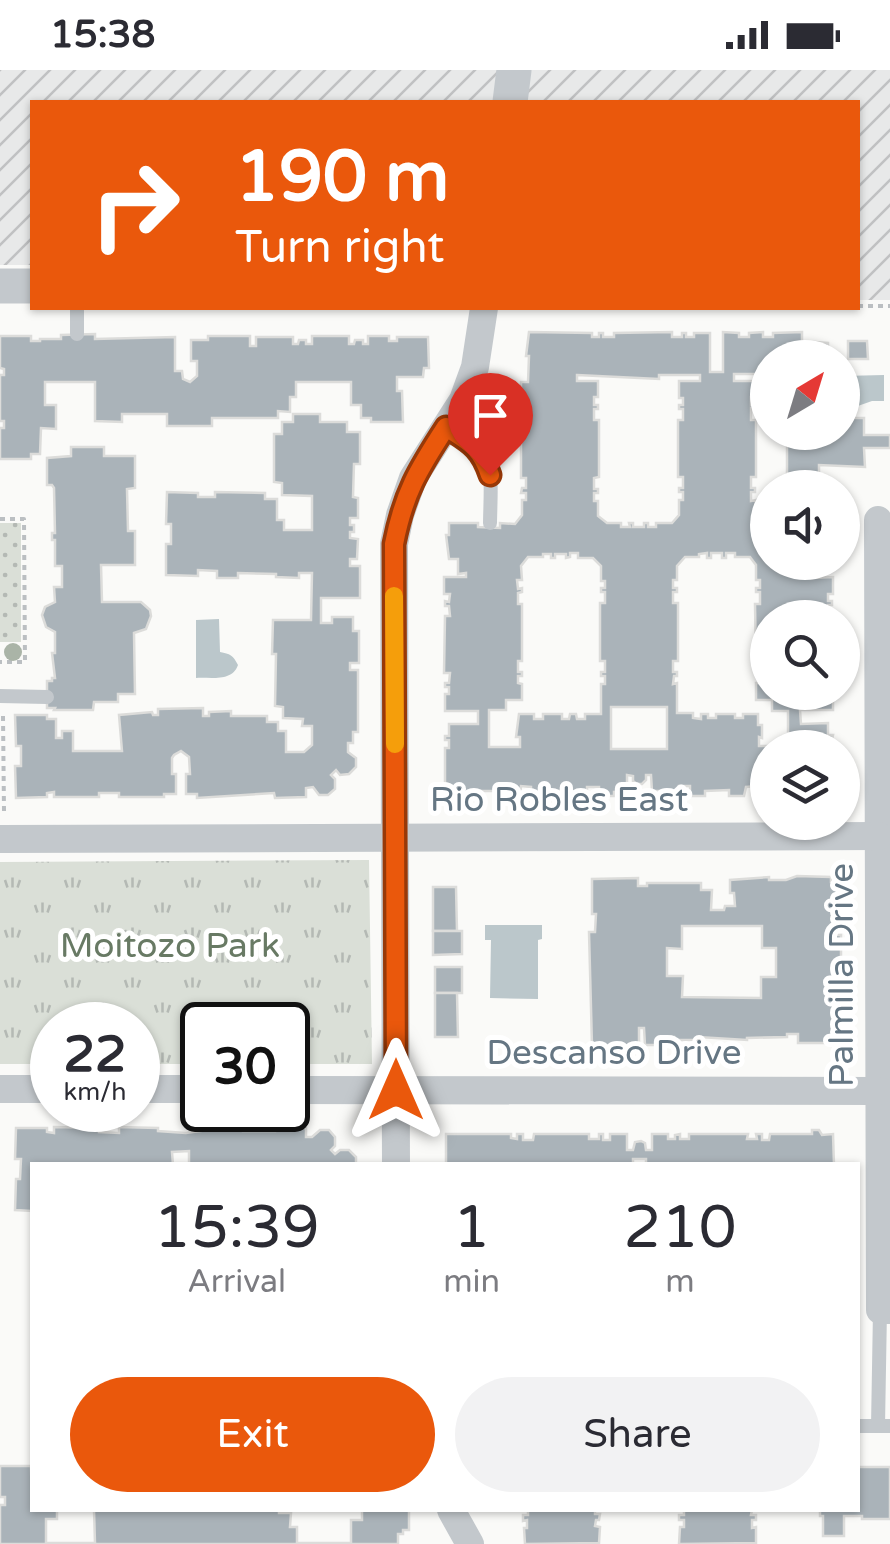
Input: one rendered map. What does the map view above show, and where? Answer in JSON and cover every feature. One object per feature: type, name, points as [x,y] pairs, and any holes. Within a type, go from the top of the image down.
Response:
[{"type":"street","points":[[510,100],[514,70]]},
{"type":"street","points":[[0,286],[30,286]]},
{"type":"street","points":[[396,1162],[394,544],[413,478],[463,400],[475,367],[484,310]]},
{"type":"street","name":"Palmilla Drive","points":[[878,520],[884,610],[879,836],[885,1310]]},
{"type":"street","name":"Rio Robles East","points":[[2,825],[396,839],[879,836]]},
{"type":"street","points":[[0,1089],[30,1089]]},
{"type":"street","name":"Descanso Drive","points":[[310,1090],[880,1091]]},
{"type":"street","points":[[451,1512],[470,1544]]},
{"type":"lane","points":[[77,310],[77,334]]},
{"type":"lane","points":[[446,427],[484,455],[490,475],[490,524]]},
{"type":"lane","points":[[2,696],[46,697]]},
{"type":"lane","points":[[884,1426],[885,1310]]},
{"type":"path","points":[[860,306],[890,306]]},
{"type":"path","points":[[0,519],[24,519],[24,662],[0,662]]},
{"type":"path","points":[[2,696],[2,825]]},
{"type":"shaded area","points":[[0,70],[890,70],[890,300],[860,300],[860,100],[30,100],[30,265],[0,265]]},
{"type":"shaded area","points":[[884,375],[884,401],[860,405],[860,376]]},
{"type":"shaded area","points":[[219,619],[220,652],[231,656],[238,665],[226,676],[196,678],[196,620]]},
{"type":"shaded area","points":[[485,925],[542,925],[542,939],[538,940],[538,999],[490,998],[491,940],[485,940]]},
{"type":"green space","points":[[0,523],[21,523],[21,642],[0,642]]},
{"type":"green space","name":"Moitozo Park","points":[[369,860],[372,1064],[310,1064],[310,1002],[180,1002],[180,1064],[160,1064],[160,1002],[30,1002],[30,1064],[0,1064],[0,862]]},
{"type":"building","points":[[529,332],[592,333],[592,337],[599,337],[599,333],[614,337],[614,333],[672,332],[672,337],[686,333],[686,337],[694,337],[694,333],[710,333],[710,372],[723,372],[723,332],[749,337],[749,333],[763,332],[763,337],[773,337],[773,333],[802,332],[802,340],[750,340],[750,374],[734,374],[734,381],[750,381],[750,450],[756,450],[756,470],[750,470],[750,557],[726,553],[726,558],[722,558],[722,553],[711,553],[711,558],[707,558],[707,553],[685,557],[677,566],[677,580],[673,580],[677,592],[673,592],[673,603],[678,603],[678,661],[673,661],[673,672],[677,672],[673,684],[677,683],[677,713],[693,713],[693,718],[701,719],[701,714],[708,714],[708,718],[735,714],[735,718],[743,718],[743,714],[758,714],[758,725],[762,725],[762,730],[750,730],[750,787],[746,787],[744,796],[729,796],[729,790],[690,796],[690,786],[679,786],[679,795],[664,795],[664,791],[652,791],[651,775],[637,784],[633,776],[627,775],[627,791],[614,792],[614,796],[599,796],[599,787],[587,787],[587,796],[572,796],[572,791],[548,791],[547,796],[531,796],[531,787],[521,786],[520,796],[506,796],[506,791],[445,791],[445,748],[449,748],[449,740],[445,736],[449,736],[449,724],[478,724],[478,711],[445,711],[449,687],[445,683],[449,683],[450,673],[444,673],[445,616],[450,616],[445,601],[449,602],[450,594],[444,594],[444,577],[466,577],[466,573],[458,574],[458,559],[449,559],[446,535],[449,523],[500,528],[500,523],[515,524],[522,515],[526,493],[521,493],[526,488],[526,478],[521,478],[521,420],[526,420],[522,405],[526,405],[526,397],[521,397],[521,382],[528,382]],"holes":[[[577,375],[659,379],[659,375],[700,375],[700,381],[679,381],[683,420],[678,420],[678,477],[683,477],[683,488],[679,488],[683,500],[679,500],[679,515],[672,523],[656,523],[656,527],[648,527],[648,523],[633,527],[629,523],[630,527],[621,527],[621,523],[607,523],[598,516],[598,501],[594,501],[594,493],[598,493],[594,478],[599,477],[599,420],[594,420],[598,381],[577,381]],[[570,553],[578,553],[578,558],[593,558],[601,566],[601,581],[605,581],[605,588],[601,588],[605,603],[600,603],[600,661],[605,661],[605,672],[601,672],[605,676],[605,684],[601,684],[601,714],[585,714],[585,719],[577,719],[576,714],[570,714],[569,719],[562,719],[562,714],[543,714],[543,719],[534,719],[534,714],[519,714],[516,737],[520,737],[520,747],[489,747],[489,710],[506,710],[506,700],[522,700],[522,684],[518,683],[518,676],[522,676],[518,672],[518,661],[522,661],[522,604],[518,604],[518,593],[522,588],[518,589],[517,580],[522,580],[521,566],[528,557],[551,554],[555,558],[555,554],[566,554],[566,558]],[[611,707],[667,707],[667,749],[611,749]]]},
{"type":"building","points":[[95,334],[95,339],[175,337],[175,371],[182,371],[183,379],[190,382],[197,376],[197,361],[191,361],[191,340],[208,340],[208,336],[250,336],[250,346],[256,346],[256,337],[293,337],[293,344],[306,340],[306,344],[312,344],[312,336],[349,336],[349,344],[363,340],[363,344],[368,344],[368,336],[389,336],[389,341],[397,341],[397,337],[428,337],[429,368],[424,368],[423,377],[397,377],[397,391],[402,391],[403,422],[371,422],[371,418],[361,418],[361,405],[351,405],[351,382],[296,382],[290,412],[278,411],[278,418],[212,418],[212,426],[167,426],[167,414],[122,414],[122,422],[95,421],[95,382],[45,382],[45,405],[56,405],[56,429],[41,428],[40,454],[31,454],[31,459],[0,459],[0,428],[4,428],[4,421],[0,421],[0,375],[4,375],[4,369],[0,368],[0,336],[31,336],[31,341],[40,341],[61,339],[61,335]]},
{"type":"building","points":[[860,341],[867,341],[868,359],[860,359]]},
{"type":"building","points":[[293,414],[320,414],[320,422],[347,422],[347,432],[360,432],[360,464],[354,464],[353,497],[358,498],[358,518],[350,518],[354,532],[350,532],[350,538],[358,539],[357,559],[350,559],[350,566],[360,566],[360,598],[321,598],[321,623],[332,623],[332,617],[353,617],[353,631],[359,631],[359,663],[350,663],[350,670],[358,670],[358,732],[353,732],[353,743],[348,743],[356,767],[349,774],[340,775],[336,770],[331,775],[335,789],[328,795],[319,795],[313,787],[306,788],[306,797],[275,798],[274,793],[197,798],[197,794],[186,794],[189,757],[181,751],[172,758],[176,794],[54,797],[54,792],[47,793],[47,797],[16,798],[15,766],[21,766],[21,746],[16,746],[15,715],[47,715],[47,719],[56,719],[56,738],[62,738],[62,731],[73,731],[73,751],[122,751],[119,715],[158,715],[158,709],[203,708],[203,716],[231,711],[231,716],[267,716],[267,722],[278,722],[278,731],[286,731],[286,752],[304,752],[312,745],[312,726],[302,726],[303,719],[283,718],[283,707],[275,706],[276,654],[272,654],[273,620],[311,620],[312,573],[299,573],[299,578],[238,573],[238,578],[217,578],[217,571],[198,570],[198,576],[166,575],[166,544],[171,544],[171,524],[166,524],[167,492],[198,493],[198,497],[215,497],[215,492],[265,493],[265,499],[277,499],[277,520],[284,520],[284,530],[312,530],[312,496],[282,495],[282,483],[274,482],[274,434],[282,434],[282,422],[293,422]]},
{"type":"building","points":[[860,418],[864,418],[864,435],[890,435],[890,448],[864,448],[865,467],[819,465],[819,470],[787,470],[787,450],[860,450]]},
{"type":"building","points":[[71,447],[104,447],[104,456],[135,456],[135,488],[127,489],[128,531],[135,531],[135,565],[101,565],[102,602],[141,602],[151,616],[146,629],[134,633],[135,694],[118,694],[118,702],[94,702],[93,710],[47,708],[47,681],[55,678],[55,632],[46,627],[42,615],[45,607],[55,602],[54,587],[62,587],[62,566],[55,566],[54,488],[47,485],[47,458],[71,456]]},
{"type":"building","points":[[760,580],[833,580],[833,594],[828,594],[828,600],[760,600],[756,588],[760,588]]},
{"type":"building","points":[[772,710],[800,710],[801,724],[828,723],[828,730],[788,730],[788,711]]},
{"type":"building","points":[[797,876],[831,877],[831,882],[839,882],[839,1043],[798,1043],[798,1034],[787,1034],[747,1040],[660,1037],[660,1045],[645,1045],[644,1028],[639,1028],[639,1046],[592,1046],[589,932],[595,932],[596,914],[592,914],[592,879],[638,878],[638,886],[701,883],[701,890],[712,890],[711,910],[735,906],[730,880],[786,880]],"holes":[[[682,926],[762,926],[762,948],[776,948],[776,977],[761,977],[761,998],[682,997],[683,976],[667,976],[667,948],[682,949]]]},
{"type":"building","points":[[433,887],[456,887],[457,931],[433,931]]},
{"type":"building","points":[[433,931],[462,931],[462,954],[433,955]]},
{"type":"building","points":[[435,967],[462,967],[462,993],[435,993]]},
{"type":"building","points":[[435,993],[457,993],[458,1037],[435,1037]]},
{"type":"building","points":[[16,1128],[47,1132],[306,1132],[306,1137],[312,1137],[320,1130],[329,1130],[335,1137],[331,1150],[335,1154],[349,1150],[356,1162],[189,1162],[189,1151],[172,1152],[173,1162],[30,1162],[30,1211],[15,1210],[21,1159],[15,1159]]},
{"type":"building","points":[[812,1130],[819,1130],[822,1135],[833,1134],[834,1162],[446,1162],[446,1134],[511,1134],[511,1138],[517,1139],[517,1134],[523,1134],[523,1140],[533,1140],[534,1134],[589,1134],[589,1139],[599,1139],[599,1134],[603,1134],[603,1140],[610,1140],[610,1134],[627,1134],[627,1150],[633,1150],[635,1142],[641,1141],[646,1150],[652,1150],[652,1134],[668,1134],[668,1139],[675,1139],[680,1134],[680,1139],[689,1139],[689,1134],[748,1134],[747,1139],[757,1139],[756,1134],[762,1134],[762,1140],[769,1140],[770,1134],[812,1134]]},
{"type":"building","points":[[0,1466],[30,1466],[30,1512],[57,1512],[57,1519],[46,1519],[46,1543],[95,1543],[94,1512],[291,1513],[290,1527],[297,1527],[297,1543],[351,1543],[351,1520],[362,1520],[362,1512],[409,1512],[409,1530],[398,1534],[398,1544],[0,1544],[0,1505],[5,1505],[5,1497],[0,1497]]},
{"type":"building","points":[[860,1467],[890,1467],[890,1519],[844,1516],[844,1536],[823,1536],[820,1512],[860,1512]]},
{"type":"building","points":[[595,1512],[600,1514],[595,1526],[600,1527],[599,1543],[525,1544],[527,1520],[523,1521],[523,1515]]},
{"type":"building","points":[[752,1512],[756,1515],[752,1528],[756,1527],[756,1543],[679,1544],[684,1520],[679,1520],[679,1515]]},
{"type":"slow traffic","points":[[394,596],[395,744]]},
{"type":"route","points":[[396,1090],[394,544],[413,478],[446,427],[484,455],[490,475]]}]
